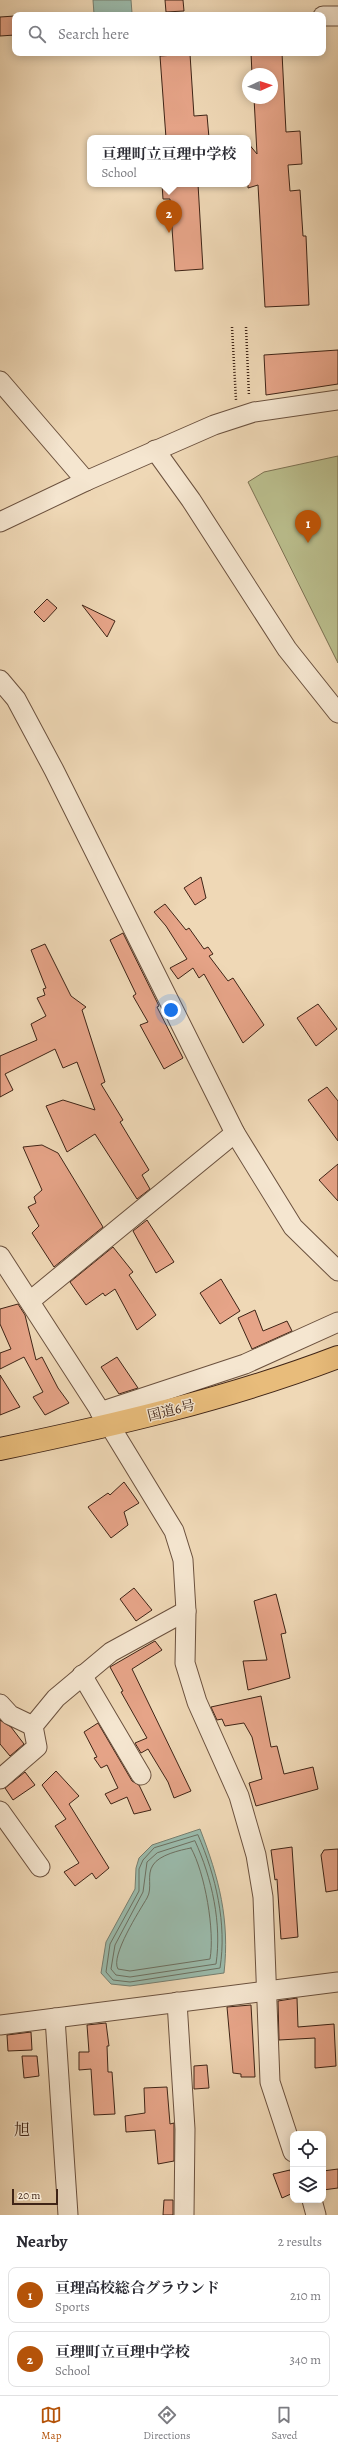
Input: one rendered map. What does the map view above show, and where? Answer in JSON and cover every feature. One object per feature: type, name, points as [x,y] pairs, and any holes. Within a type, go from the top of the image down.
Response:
[{"type":"highway","name":"国道6号","points":[[0,1449],[105,1419],[197,1404],[300,1372],[338,1357]]},
{"type":"street","points":[[326,16],[338,16]]},
{"type":"street","points":[[0,381],[86,481]]},
{"type":"street","points":[[0,522],[86,481],[214,425],[254,412],[338,400]]},
{"type":"street","points":[[155,450],[191,500],[287,649],[338,713]]},
{"type":"street","points":[[0,680],[16,699],[54,770],[235,1133],[293,1227],[338,1272]]},
{"type":"street","points":[[30,1301],[235,1133]]},
{"type":"street","points":[[0,1256],[6,1275],[30,1301],[174,1531],[183,1560],[186,1611],[185,1663],[197,1702],[239,1796],[256,1855],[263,1897],[270,2082],[290,2143]]},
{"type":"street","points":[[105,1419],[245,1364],[338,1322]]},
{"type":"street","points":[[33,1726],[56,1698],[111,1652],[186,1611]]},
{"type":"street","points":[[82,1675],[141,1775]]},
{"type":"street","points":[[0,1704],[10,1715],[33,1726]]},
{"type":"street","points":[[0,1779],[37,1747],[33,1726]]},
{"type":"street","points":[[0,1811],[40,1867]]},
{"type":"street","points":[[0,2025],[338,1982]]},
{"type":"street","points":[[177,2002],[185,2129],[184,2215]]},
{"type":"street","points":[[55,2018],[68,2215]]},
{"type":"street","points":[[313,2203],[316,2215]]},
{"type":"path","points":[[232,327],[236,405]]},
{"type":"path","points":[[246,327],[250,402]]},
{"type":"green space","points":[[338,456],[338,663],[248,482],[264,472]]},
{"type":"water","points":[[93,0],[131,0],[132,12],[94,12]]},
{"type":"water","points":[[200,1829],[218,1882],[224,1917],[224,1973],[130,1986],[111,1984],[101,1973],[106,1942],[135,1889],[136,1868],[139,1858],[152,1845]]},
{"type":"building","points":[[165,0],[183,0],[184,11],[166,12]]},
{"type":"building","points":[[12,16],[12,35],[0,36],[0,17]]},
{"type":"building","points":[[160,56],[190,56],[194,116],[207,115],[209,135],[166,135]]},
{"type":"building","points":[[251,56],[282,56],[286,132],[300,131],[302,164],[288,165],[290,191],[300,190],[303,236],[306,236],[309,305],[265,307],[258,185],[248,188],[251,187],[251,147],[257,154],[254,104],[278,104],[278,68],[252,68]]},
{"type":"building","points":[[162,187],[198,187],[203,269],[175,271],[170,199],[163,199]]},
{"type":"building","points":[[338,350],[338,384],[266,395],[264,355]]},
{"type":"building","points":[[47,599],[57,608],[44,622],[34,612]]},
{"type":"building","points":[[82,605],[115,621],[107,637]]},
{"type":"building","points":[[201,877],[206,898],[195,905],[184,888]]},
{"type":"building","points":[[165,904],[186,930],[189,928],[204,949],[208,947],[213,954],[209,956],[228,981],[233,978],[264,1025],[243,1043],[204,974],[199,978],[193,968],[178,979],[170,968],[187,959],[166,926],[154,912]]},
{"type":"building","points":[[123,933],[159,1006],[157,1007],[183,1058],[164,1069],[140,1025],[148,1022],[133,996],[136,994],[110,940]]},
{"type":"building","points":[[45,944],[71,996],[86,1007],[82,1010],[105,1082],[101,1084],[123,1120],[120,1122],[149,1170],[142,1175],[150,1189],[137,1199],[95,1134],[67,1152],[46,1106],[63,1100],[95,1110],[77,1062],[63,1068],[55,1049],[5,1074],[13,1090],[0,1097],[0,1056],[37,1040],[31,1024],[46,1016],[37,998],[45,995],[43,989],[46,988],[31,950]]},
{"type":"building","points":[[318,1004],[337,1029],[316,1046],[297,1018]]},
{"type":"building","points":[[327,1087],[338,1101],[338,1141],[308,1100]]},
{"type":"building","points":[[42,1145],[58,1153],[103,1227],[54,1267],[32,1233],[39,1226],[28,1207],[36,1203],[34,1197],[42,1190],[23,1147]]},
{"type":"building","points":[[338,1164],[338,1201],[319,1180]]},
{"type":"building","points":[[147,1220],[174,1262],[156,1273],[133,1231]]},
{"type":"building","points":[[113,1247],[133,1272],[129,1275],[156,1315],[137,1330],[115,1289],[105,1296],[103,1293],[86,1305],[70,1282]]},
{"type":"building","points":[[221,1279],[240,1311],[220,1324],[200,1293]]},
{"type":"building","points":[[18,1304],[25,1315],[36,1360],[42,1357],[58,1388],[69,1403],[45,1415],[33,1397],[43,1392],[24,1357],[0,1369],[0,1353],[11,1349],[0,1324],[0,1309]]},
{"type":"building","points":[[255,1310],[263,1331],[287,1321],[292,1331],[252,1349],[238,1318]]},
{"type":"building","points":[[117,1357],[138,1388],[119,1394],[101,1367]]},
{"type":"building","points":[[0,1375],[20,1407],[0,1415]]},
{"type":"building","points":[[124,1482],[139,1503],[124,1512],[128,1525],[111,1538],[88,1507],[108,1493],[110,1495]]},
{"type":"building","points":[[134,1588],[152,1610],[136,1621],[120,1599]]},
{"type":"building","points":[[276,1594],[286,1633],[281,1634],[290,1678],[248,1690],[243,1661],[267,1660],[254,1601]]},
{"type":"building","points":[[155,1641],[162,1650],[132,1669],[191,1791],[174,1798],[168,1782],[148,1749],[141,1753],[135,1743],[147,1738],[121,1692],[123,1691],[110,1667]]},
{"type":"building","points":[[261,1696],[271,1747],[277,1746],[284,1774],[313,1767],[318,1789],[256,1806],[249,1783],[262,1779],[252,1737],[244,1723],[225,1726],[222,1719],[217,1720],[211,1707]]},
{"type":"building","points":[[0,1720],[11,1727],[24,1744],[10,1756],[0,1744]]},
{"type":"building","points":[[98,1723],[132,1781],[139,1785],[151,1810],[134,1814],[127,1797],[111,1804],[105,1794],[118,1788],[107,1765],[101,1768],[94,1758],[97,1757],[84,1732]]},
{"type":"building","points":[[56,1771],[79,1796],[69,1804],[109,1868],[96,1879],[92,1873],[75,1886],[64,1872],[79,1863],[55,1826],[66,1819],[42,1785]]},
{"type":"building","points":[[25,1772],[35,1785],[13,1800],[5,1788]]},
{"type":"building","points":[[292,1847],[298,1937],[281,1939],[277,1879],[275,1880],[271,1850]]},
{"type":"building","points":[[338,1849],[338,1890],[326,1892],[321,1855],[324,1850]]},
{"type":"building","points":[[297,1998],[298,2027],[334,2024],[336,2066],[315,2068],[315,2038],[279,2040],[278,2001]]},
{"type":"building","points":[[251,2005],[255,2077],[241,2077],[241,2074],[233,2073],[227,2007]]},
{"type":"building","points":[[106,2023],[109,2046],[107,2046],[108,2072],[112,2072],[115,2114],[94,2115],[91,2069],[79,2070],[79,2052],[89,2052],[87,2025]]},
{"type":"building","points":[[31,2032],[32,2050],[8,2051],[7,2035]]},
{"type":"building","points":[[22,2056],[37,2056],[39,2076],[24,2078]]},
{"type":"building","points":[[207,2065],[209,2088],[194,2089],[194,2066]]},
{"type":"building","points":[[167,2087],[170,2124],[174,2123],[174,2161],[158,2164],[155,2130],[126,2132],[125,2116],[145,2113],[144,2088]]},
{"type":"building","points":[[338,2169],[338,2188],[326,2190],[326,2171]]},
{"type":"building","points":[[290,2170],[290,2194],[282,2198],[273,2174]]},
{"type":"building","points":[[164,2200],[173,2200],[173,2215],[163,2215]]},
{"type":"place","name":"亘理町立亘理中学校","points":[[169,233]]},
{"type":"place","name":"亘理高校総合グラウンド","points":[[308,543]]},
{"type":"district","name":"旭","points":[[22,2129]]}]
